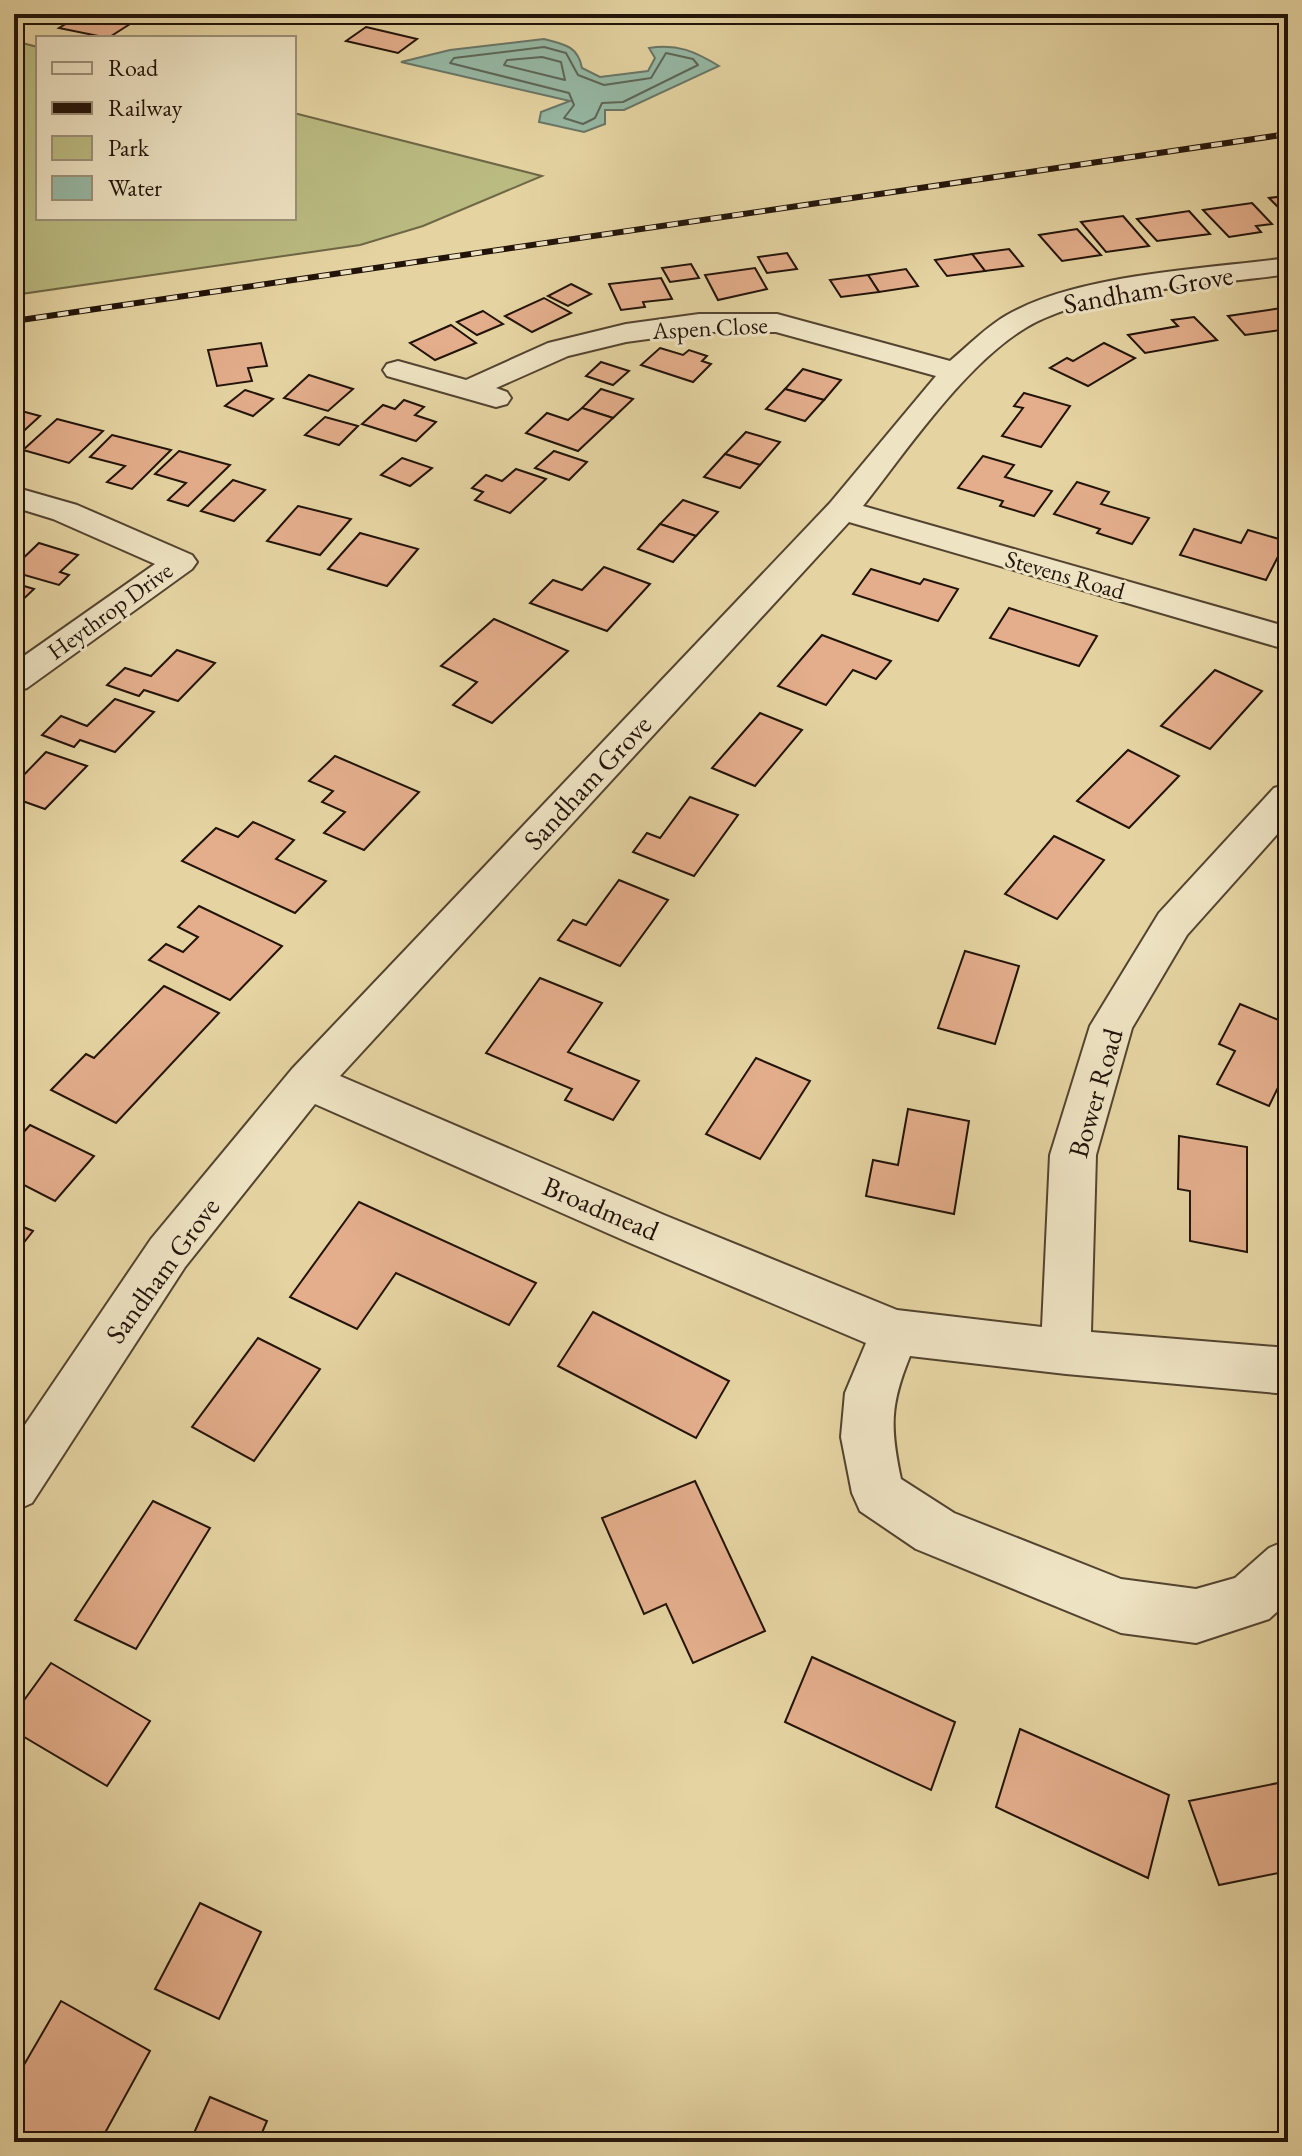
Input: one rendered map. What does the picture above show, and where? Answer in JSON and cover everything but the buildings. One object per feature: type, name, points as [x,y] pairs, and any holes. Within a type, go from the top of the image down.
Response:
[{"type":"street","name":"Sandham Grove","points":[[14,1486],[168,1253],[308,1081],[842,510],[955,372],[1015,322],[1055,303],[1104,291],[1288,266]]},
{"type":"street","name":"Aspen Close","points":[[468,390],[558,349],[626,333],[699,323],[777,323],[955,372]]},
{"type":"street","points":[[398,370],[506,400]]},
{"type":"street","name":"Heythrop Drive","points":[[14,497],[65,512],[180,562],[14,680]]},
{"type":"street","name":"Stevens Road","points":[[842,510],[1288,639]]},
{"type":"street","name":"Bower Road","points":[[1066,1352],[1073,1155],[1111,1026],[1173,924],[1288,797]]},
{"type":"street","name":"Broadmead","points":[[308,1081],[633,1223],[895,1332],[1066,1352],[1288,1371]]},
{"type":"street","points":[[895,1332],[870,1393],[867,1437],[878,1493],[935,1531],[1121,1606],[1196,1616],[1250,1600],[1288,1566]]},
{"type":"green space","points":[[14,41],[36,46],[36,220],[296,220],[296,114],[542,176],[423,226],[360,245],[14,295]]},
{"type":"water","points":[[544,39],[569,47],[577,55],[582,68],[600,77],[648,71],[655,58],[649,48],[659,47],[686,50],[719,66],[624,110],[605,110],[605,124],[584,132],[539,122],[541,112],[570,101],[401,62],[450,50]]},
{"type":"railway","points":[[14,321],[1288,134]]}]
